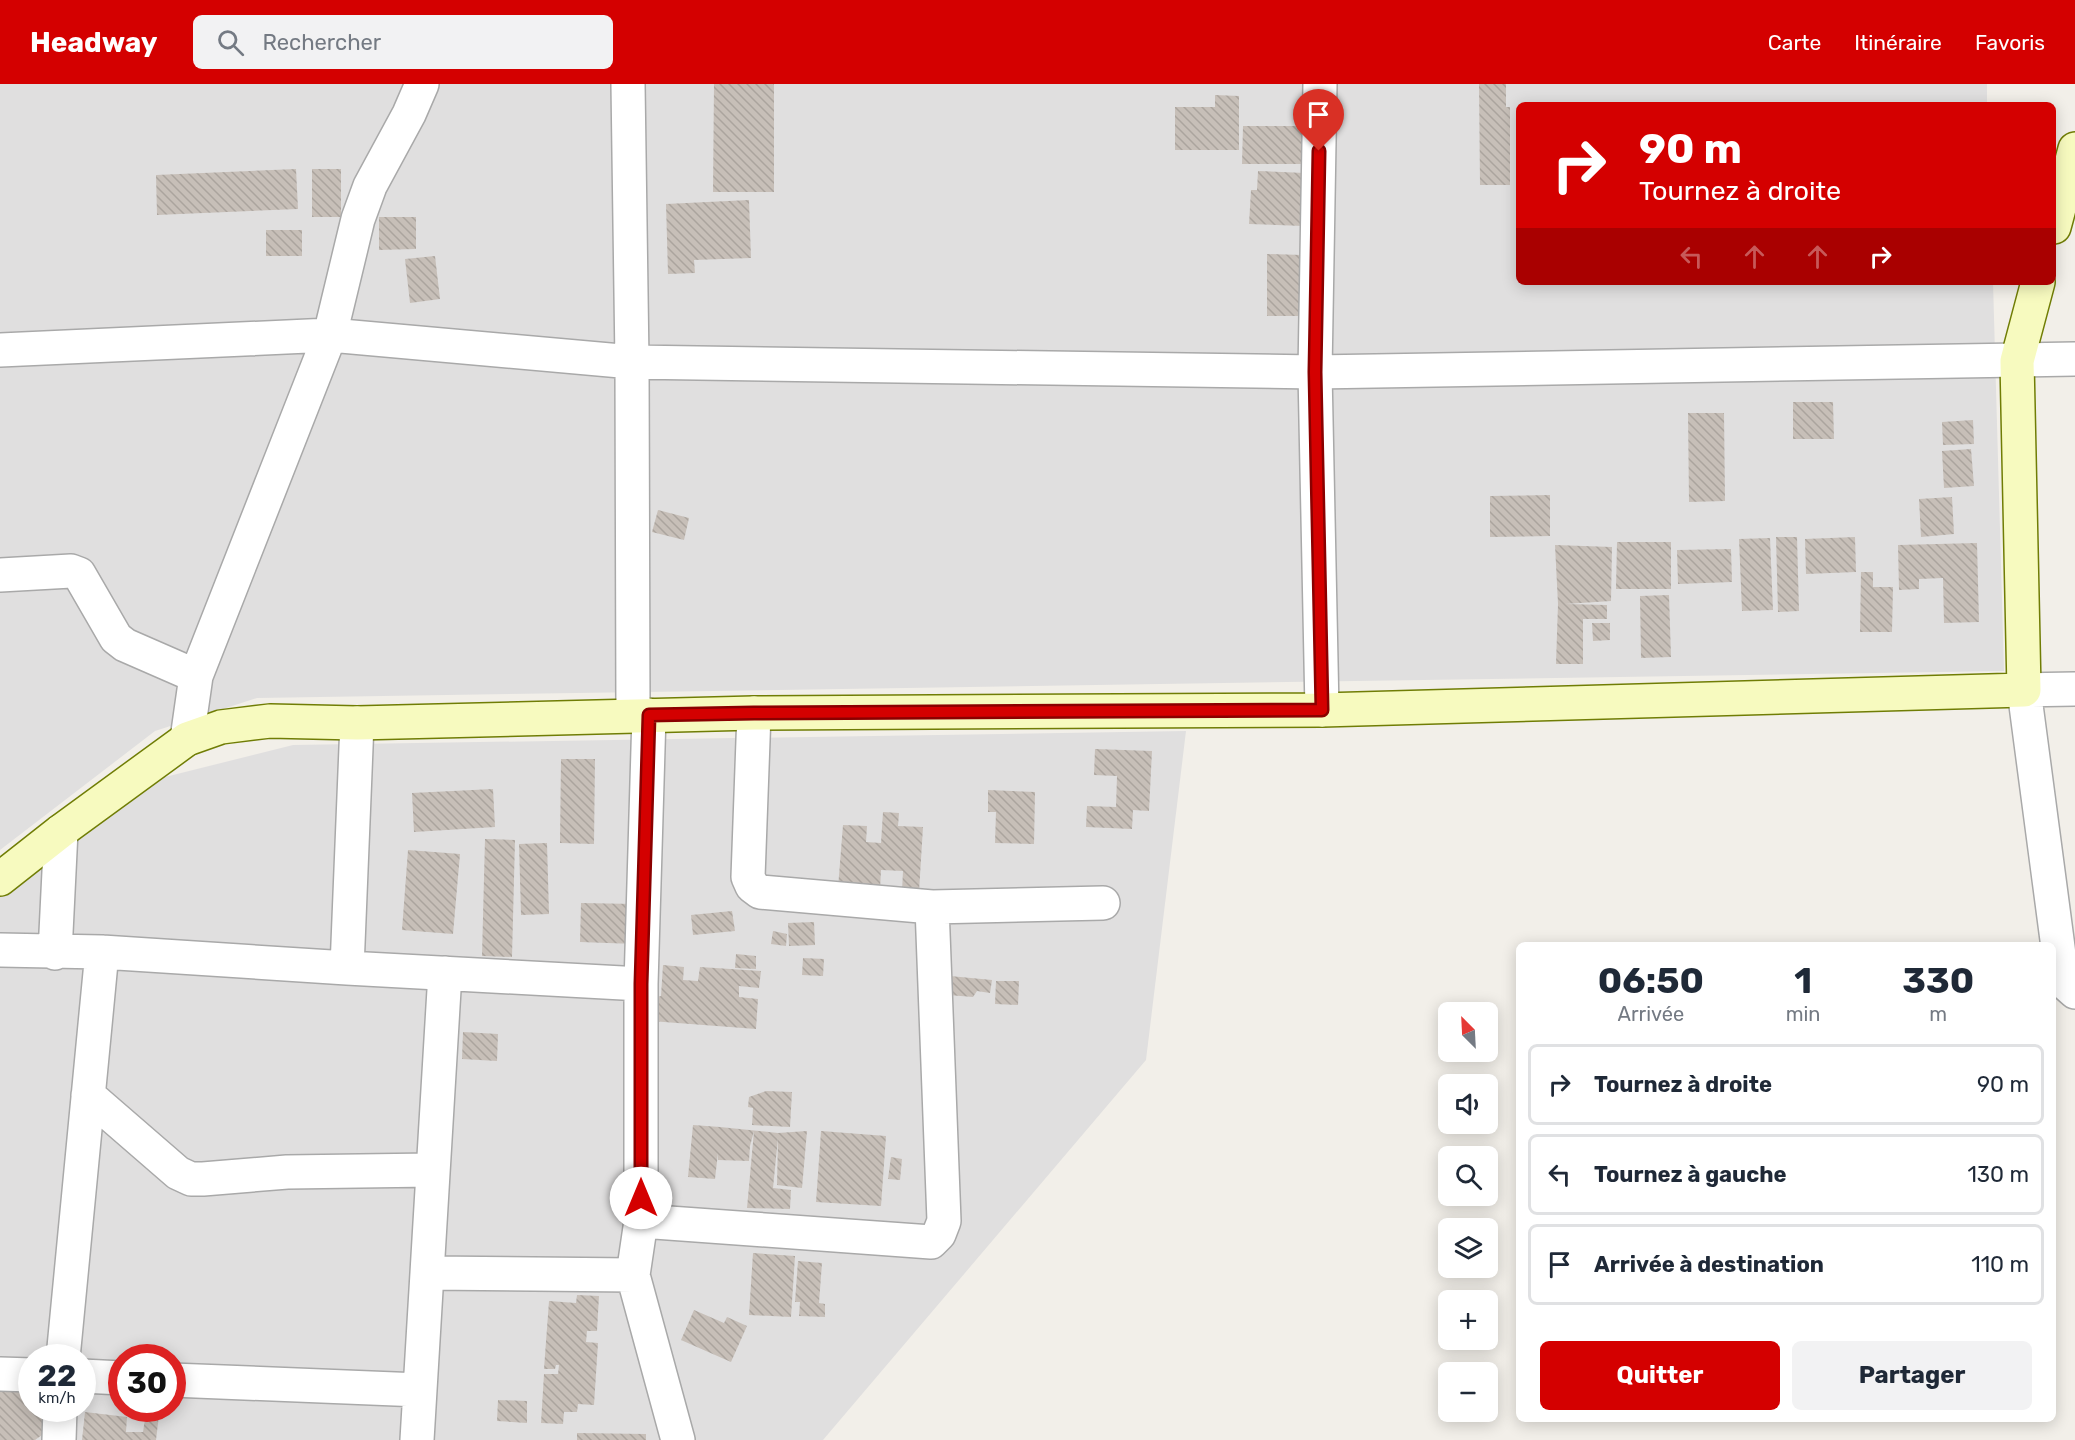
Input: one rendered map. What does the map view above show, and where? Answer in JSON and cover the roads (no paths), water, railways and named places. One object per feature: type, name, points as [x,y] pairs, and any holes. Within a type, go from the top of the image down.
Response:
[{"type":"street","points":[[187,739],[195,676],[330,335],[358,219],[370,186],[409,114],[422,84]]},
{"type":"street","points":[[628,84],[641,715],[641,1221],[633,1275],[678,1440]]},
{"type":"street","points":[[1320,84],[1315,372],[1322,710]]},
{"type":"street","points":[[2056,220],[2075,149]]},
{"type":"street","points":[[2037,285],[2017,361],[2024,690],[2061,970],[2066,984],[2075,992]]},
{"type":"street","points":[[0,350],[330,335],[632,362],[1315,372],[2075,359]]},
{"type":"street","points":[[0,575],[71,571],[79,574],[116,638],[125,645],[195,676]]},
{"type":"street","points":[[0,879],[61,831],[187,739],[221,728],[270,721],[357,723],[754,713],[1322,710],[2075,689]]},
{"type":"street","points":[[754,713],[748,877],[752,886],[760,892],[932,907],[1104,903]]},
{"type":"street","points":[[347,968],[357,723]]},
{"type":"street","points":[[55,953],[61,831]]},
{"type":"street","points":[[641,1221],[931,1242],[939,1234],[945,1221],[932,907]]},
{"type":"street","points":[[0,950],[55,953],[102,952],[641,984]]},
{"type":"street","points":[[64,1344],[102,952]]},
{"type":"street","points":[[417,1440],[445,973]]},
{"type":"street","points":[[88,1095],[178,1173],[191,1179],[287,1172],[432,1170]]},
{"type":"street","points":[[428,1273],[633,1275]]},
{"type":"street","points":[[0,1374],[18,1375]]},
{"type":"street","points":[[186,1381],[420,1390]]},
{"type":"street","points":[[59,1440],[60,1422]]}]
